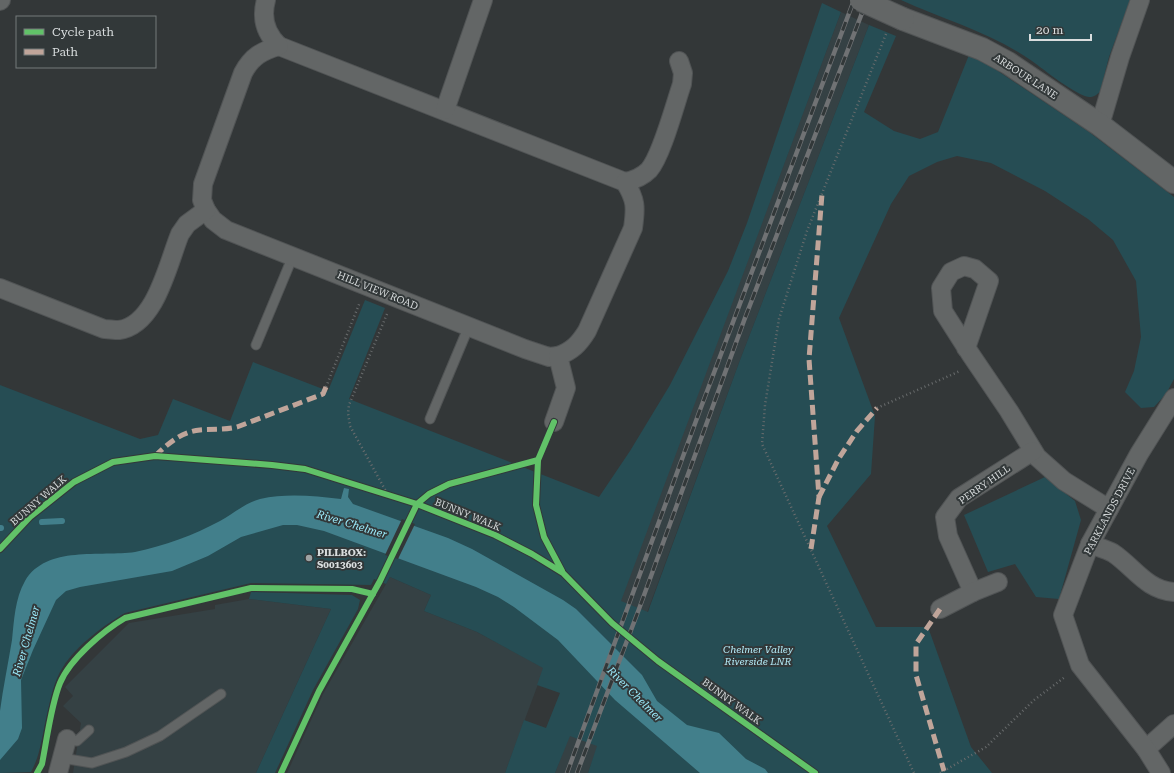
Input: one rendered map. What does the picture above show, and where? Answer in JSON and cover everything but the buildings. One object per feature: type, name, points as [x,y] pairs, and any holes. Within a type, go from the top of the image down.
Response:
[{"type":"street","points":[[266,0],[264,8],[264,23],[270,38],[280,46],[625,182],[638,179],[649,170],[657,158],[682,84],[683,73],[679,61]]},
{"type":"street","points":[[445,110],[483,0]]},
{"type":"street","name":"ARBOUR LANE","points":[[861,0],[895,26],[982,49],[1023,73],[1100,125],[1174,182]]},
{"type":"street","points":[[1100,125],[1120,57],[1140,0]]},
{"type":"street","points":[[0,288],[104,329],[120,330],[136,324],[151,307],[180,234],[187,224],[206,210],[202,200],[203,184],[243,72],[249,61],[262,51],[280,46]]},
{"type":"street","points":[[554,422],[566,388],[558,356],[568,352],[579,344],[587,332],[633,228],[636,210],[634,196],[625,182]]},
{"type":"street","name":"HILL VIEW ROAD","points":[[206,210],[213,220],[226,230],[543,356],[558,356]]},
{"type":"street","points":[[966,348],[1010,411],[1037,457],[1064,481],[1109,509]]},
{"type":"street","name":"PARKLANDS DRIVE","points":[[1161,773],[1146,749],[1080,665],[1063,615],[1090,544],[1139,454],[1174,398]]},
{"type":"street","name":"PERRY HILL","points":[[973,592],[948,536],[945,517],[959,498],[1033,451]]},
{"type":"street","points":[[1090,544],[1112,553],[1140,583],[1162,591],[1174,592]]},
{"type":"street","points":[[940,609],[973,592],[998,582]]},
{"type":"street","points":[[1146,749],[1174,724]]},
{"type":"street","points":[[60,766],[67,739]]},
{"type":"lane","points":[[256,345],[293,256]]},
{"type":"lane","points":[[430,419],[469,326]]},
{"type":"lane","points":[[60,766],[92,764],[126,752],[160,736],[221,694]]},
{"type":"lane","points":[[67,739],[77,741],[89,730]]},
{"type":"path","points":[[895,26],[807,231],[779,319],[765,405],[762,444],[914,773]]},
{"type":"path","points":[[326,387],[367,286]]},
{"type":"path","points":[[388,495],[350,426],[348,413],[349,405],[394,297]]},
{"type":"path","points":[[877,408],[976,364]]},
{"type":"path","points":[[375,490],[395,497]]},
{"type":"path","points":[[940,773],[986,747],[1034,700],[1080,665]]},
{"type":"shaded area","points":[[841,12],[869,25],[740,360],[588,773],[555,773]]},
{"type":"shaded area","points":[[390,577],[431,595],[424,611],[477,632],[544,668],[505,773],[287,773],[323,694]]},
{"type":"shaded area","points":[[249,599],[331,609],[256,773],[73,773],[81,723],[63,706],[73,696],[65,687],[129,623],[215,609],[215,605]]},
{"type":"green space","points":[[901,0],[1130,0],[1109,57],[1100,92],[1089,97],[1069,87],[1017,51],[1001,42]]},
{"type":"green space","name":"Chelmer Valley Riverside LNR","points":[[822,3],[841,12],[621,601],[648,612],[740,360],[869,25],[896,36],[864,112],[894,131],[920,139],[938,132],[969,55],[983,61],[1089,132],[1174,197],[1174,379],[1166,394],[1154,407],[1141,408],[1125,392],[1134,371],[1141,337],[1136,281],[1113,240],[1088,219],[1045,191],[991,163],[957,156],[937,162],[909,176],[891,204],[839,318],[875,416],[871,474],[827,526],[876,627],[928,627],[971,747],[992,773],[588,773],[597,746],[570,736],[555,773],[505,773],[524,720],[546,728],[560,693],[537,685],[543,668],[477,632],[424,611],[431,595],[390,577],[386,584],[374,579],[371,585],[251,583],[125,613],[91,637],[75,651],[63,667],[50,699],[39,753],[31,772],[0,773],[0,385],[140,439],[158,435],[173,399],[230,421],[253,362],[328,391],[365,300],[385,308],[349,399],[599,497],[630,451],[670,385],[728,271],[747,223]]},
{"type":"green space","points":[[1045,477],[1075,501],[1081,520],[1059,599],[1036,597],[1015,564],[988,572],[964,515]]},
{"type":"green space","points":[[251,592],[352,595],[360,600],[358,609],[313,690],[275,773],[256,773],[331,609],[249,599]]},
{"type":"water","name":"River Chelmer","points":[[344,488],[349,489],[348,497],[353,504],[448,538],[472,549],[563,600],[576,609],[642,675],[657,701],[687,725],[719,733],[746,759],[765,769],[768,773],[700,773],[615,700],[558,640],[498,597],[476,587],[324,531],[297,525],[283,525],[241,537],[208,556],[172,571],[80,587],[66,591],[56,600],[21,680],[22,728],[18,739],[0,760],[0,711],[16,610],[19,595],[25,581],[34,570],[46,562],[60,557],[146,550],[210,526],[244,506],[260,499],[280,496],[311,496],[341,499]]},
{"type":"pier","points":[[402,519],[415,524],[398,559],[385,555]]},
{"type":"waterway","points":[[42,522],[62,521]]},
{"type":"railway","points":[[567,773],[700,410],[854,0]]},
{"type":"railway","points":[[577,773],[639,609],[745,318],[867,0]]},
{"type":"marked path","points":[[811,549],[819,497],[809,359],[822,194]]},
{"type":"marked path","points":[[155,456],[170,443],[187,433],[200,430],[237,427],[323,394],[326,387]]},
{"type":"marked path","points":[[819,497],[839,458],[857,431],[877,408]]},
{"type":"marked path","points":[[940,609],[916,644],[916,675],[944,771]]},
{"type":"cycle path","name":"BUNNY WALK","points":[[281,773],[319,691],[380,581],[417,504],[429,494],[449,484],[538,460],[554,422]]},
{"type":"cycle path","name":"BUNNY WALK","points":[[0,549],[30,517],[74,482],[113,462],[155,456],[305,469],[417,504],[495,535],[532,554],[563,573],[612,623],[658,661],[815,773]]},
{"type":"cycle path","points":[[538,460],[536,505],[544,537],[562,571]]},
{"type":"cycle path","points":[[37,773],[42,764],[54,701],[60,683],[65,674],[79,655],[88,646],[107,630],[125,618],[251,588],[352,589],[373,594]]},
{"type":"place","name":"PILLBOX: S0013603","points":[[309,558]]}]
